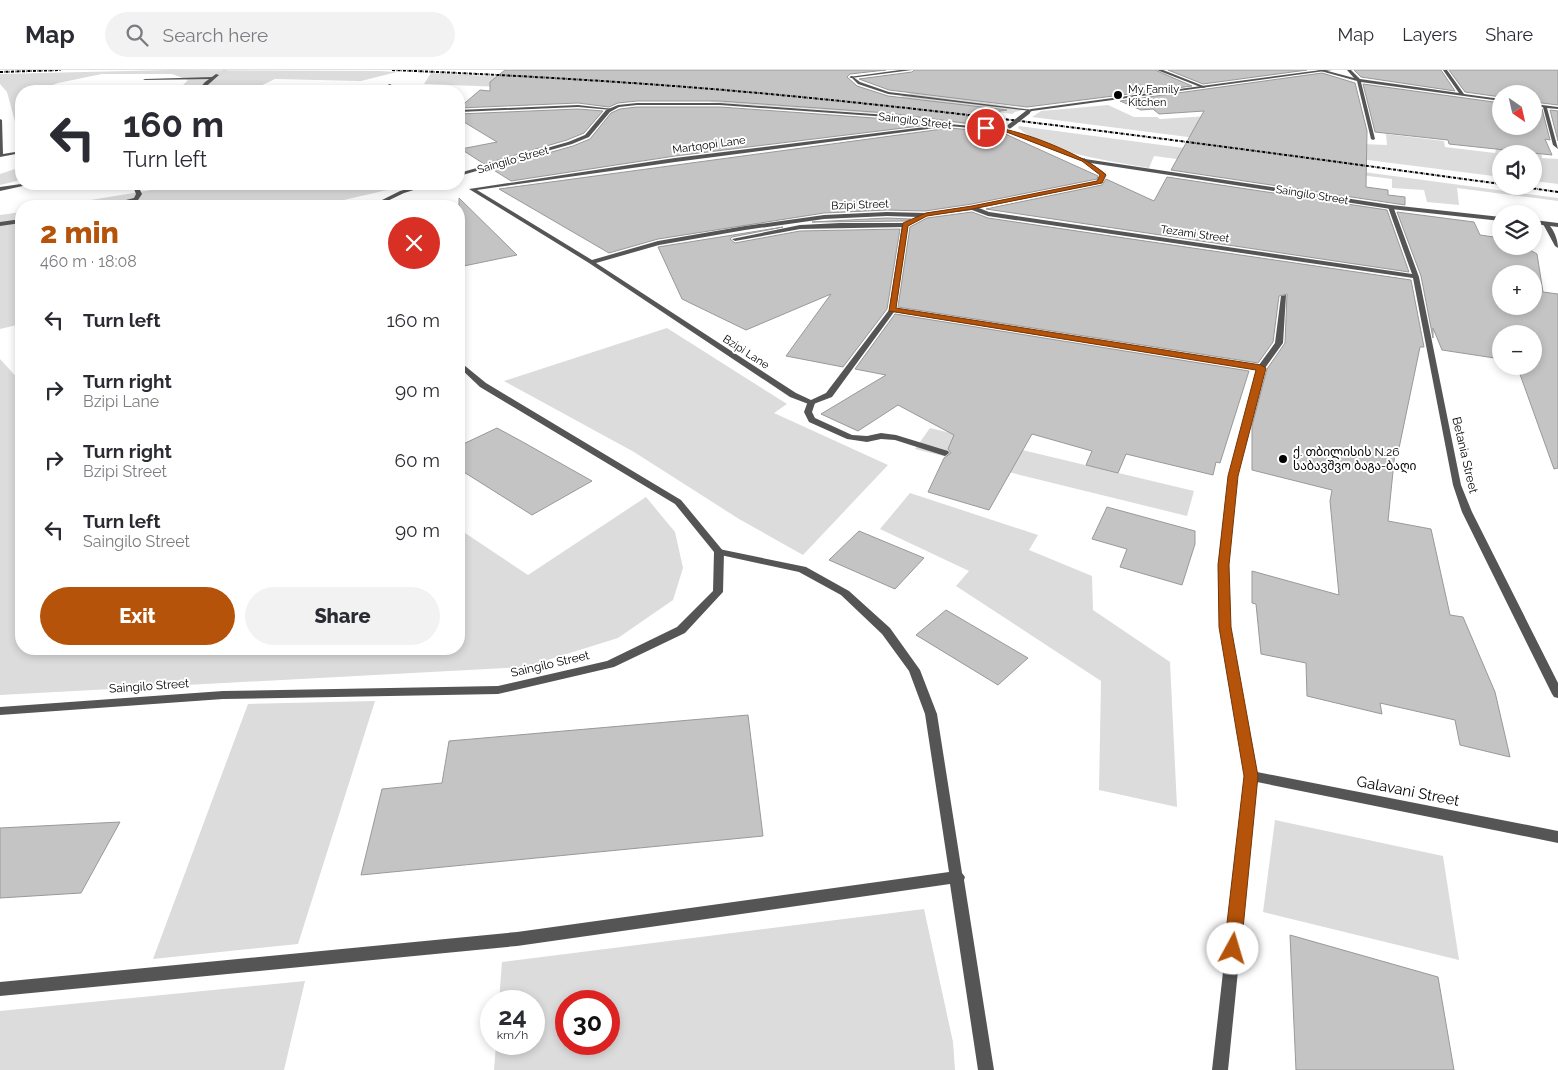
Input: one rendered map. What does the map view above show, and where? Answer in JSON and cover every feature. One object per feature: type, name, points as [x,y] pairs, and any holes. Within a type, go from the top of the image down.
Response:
[{"type":"street","points":[[910,70],[851,77],[859,83],[888,93],[1029,111],[1330,70]]},
{"type":"street","points":[[1159,70],[1204,87]]},
{"type":"street","points":[[1320,70],[1359,80],[1492,99]]},
{"type":"street","points":[[1350,70],[1359,80],[1373,139]]},
{"type":"street","points":[[1445,70],[1463,95]]},
{"type":"street","points":[[204,85],[217,74]]},
{"type":"street","points":[[146,80],[213,78]]},
{"type":"street","name":"Saingilo Street","points":[[465,173],[570,143],[587,136],[608,111],[612,109],[637,104],[720,104],[888,116],[949,125],[1007,128],[1084,160],[1391,207],[1492,218]]},
{"type":"street","points":[[465,112],[578,106],[612,109]]},
{"type":"street","points":[[1542,106],[1558,108]]},
{"type":"street","points":[[1545,107],[1555,145],[1558,148]]},
{"type":"street","points":[[1007,128],[1029,111]]},
{"type":"street","points":[[0,120],[2,139],[0,156],[15,153]]},
{"type":"street","name":"Martqopi Lane","points":[[472,189],[704,156],[949,125]]},
{"type":"street","name":"Bzipi Street","points":[[591,262],[658,243],[805,220],[887,214],[926,214],[972,208],[1100,182],[1104,175],[1084,160]]},
{"type":"street","points":[[0,189],[15,186]]},
{"type":"street","name":"Bzipi Lane","points":[[472,189],[591,262],[793,395],[810,403]]},
{"type":"street","points":[[132,200],[136,199],[139,194],[137,190]]},
{"type":"street","points":[[385,200],[409,190]]},
{"type":"street","name":"Betania Street","points":[[1391,207],[1416,277],[1457,485],[1468,512],[1558,694]]},
{"type":"street","name":"Tezami Street","points":[[972,208],[988,214],[1416,277]]},
{"type":"street","points":[[735,239],[800,228],[840,225],[905,225],[926,214]]},
{"type":"street","points":[[0,224],[15,222]]},
{"type":"street","points":[[1542,223],[1558,225]]},
{"type":"street","points":[[1546,224],[1558,246]]},
{"type":"street","points":[[905,225],[892,310],[829,395],[810,403],[808,412],[812,420],[850,437],[867,439],[881,436],[896,438],[945,453]]},
{"type":"street","points":[[1220,1070],[1251,776],[1225,627],[1223,565],[1233,476],[1261,368],[1279,343],[1284,296]]},
{"type":"street","points":[[892,310],[1261,368]]},
{"type":"street","points":[[465,368],[483,385],[678,502],[719,552],[802,569],[845,592],[886,631],[914,670],[931,714],[958,877],[986,1070]]},
{"type":"street","name":"Saingilo Street","points":[[0,711],[223,695],[498,690],[610,664],[681,630],[718,592],[719,552]]},
{"type":"street","name":"Galavani Street","points":[[1251,776],[1558,837]]},
{"type":"street","points":[[0,989],[517,939],[958,877]]},
{"type":"shaded area","points":[[171,70],[397,72],[361,81],[275,79],[262,85],[183,85],[188,80],[172,74],[102,74],[53,85],[15,85],[15,122],[7,92],[0,84],[0,74]]},
{"type":"shaded area","points":[[431,73],[572,80],[553,89],[424,84]]},
{"type":"shaded area","points":[[967,85],[965,99],[1027,109],[1012,114],[896,99],[911,93]]},
{"type":"shaded area","points":[[719,92],[899,109],[999,123],[980,126],[884,114],[710,102]]},
{"type":"shaded area","points":[[1108,105],[1134,117],[1157,117],[1160,119],[1225,115],[1335,143],[1387,145],[1386,134],[1444,141],[1445,147],[1492,153],[1492,176],[1032,117],[1041,111]]},
{"type":"shaded area","points":[[1019,126],[1492,189],[1492,193],[1457,188],[1459,205],[1427,202],[1424,190],[1392,188],[1392,179],[1281,165],[1275,172],[1154,156],[1149,168],[1098,159],[1062,150],[1031,137],[1018,128]]},
{"type":"shaded area","points":[[1542,158],[1558,159],[1558,184],[1542,182]]},
{"type":"shaded area","points":[[15,169],[15,181],[0,185],[0,174]]},
{"type":"shaded area","points":[[151,190],[387,190],[344,200],[91,200]]},
{"type":"shaded area","points":[[1511,195],[1536,195],[1558,198],[1558,201]]},
{"type":"shaded area","points":[[15,213],[15,325],[0,329],[0,215]]},
{"type":"shaded area","points":[[667,328],[787,404],[774,413],[888,465],[803,555],[739,519],[634,452],[504,381]]},
{"type":"shaded area","points":[[0,359],[15,375],[15,655],[465,655],[465,533],[528,575],[646,497],[675,532],[683,568],[673,600],[618,638],[525,667],[0,695]]},
{"type":"shaded area","points":[[930,428],[1194,491],[1187,516],[915,449]]},
{"type":"shaded area","points":[[910,493],[1038,535],[1029,550],[1092,576],[1093,610],[1170,662],[1177,807],[1099,790],[1101,681],[956,586],[969,571],[880,529]]},
{"type":"shaded area","points":[[375,701],[298,944],[153,959],[248,704]]},
{"type":"shaded area","points":[[1275,820],[1443,856],[1459,960],[1263,912]]},
{"type":"shaded area","points":[[924,909],[953,1042],[955,1070],[494,1070],[495,1055],[545,1055],[545,990],[500,990],[502,962]]},
{"type":"shaded area","points":[[305,981],[284,1070],[0,1070],[0,1011]]},
{"type":"building","points":[[505,70],[886,70],[850,74],[847,77],[857,86],[888,96],[1007,110],[966,116],[987,126],[888,113],[720,101],[637,101],[618,103],[609,107],[578,103],[465,108],[465,103],[480,90],[490,91],[490,82]]},
{"type":"building","points":[[914,70],[1155,70],[1192,86],[1027,107],[889,90],[859,79],[912,72]]},
{"type":"building","points":[[1168,70],[1307,70],[1203,84]]},
{"type":"building","points":[[1354,70],[1441,70],[1455,91],[1361,77]]},
{"type":"building","points":[[1449,70],[1558,70],[1558,105],[1542,103],[1542,85],[1492,85],[1492,96],[1465,92]]},
{"type":"building","points":[[1322,73],[1355,83],[1367,131],[1366,187],[1388,190],[1388,195],[1405,197],[1405,205],[1171,170],[1204,111],[1159,114],[1153,109],[1141,110],[1120,101]]},
{"type":"building","points":[[1363,84],[1492,102],[1492,135],[1542,135],[1542,109],[1550,140],[1545,139],[1552,155],[1542,154],[1542,145],[1492,145],[1492,149],[1449,144],[1448,140],[1375,132]]},
{"type":"building","points":[[637,107],[720,107],[888,119],[928,125],[675,156],[511,181],[492,169],[573,146],[590,139],[611,113],[620,109]]},
{"type":"building","points":[[578,109],[603,111],[584,133],[567,140],[484,164],[465,152],[465,148],[497,142],[465,123],[465,114]]},
{"type":"building","points":[[1550,110],[1558,111],[1558,141]]},
{"type":"building","points":[[950,128],[1003,133],[1098,176],[1097,179],[972,204],[925,211],[887,210],[824,213],[658,239],[609,253],[499,189]]},
{"type":"building","points":[[1167,177],[1387,210],[1409,272],[986,209],[1102,185],[1106,179],[1154,201]]},
{"type":"building","points":[[465,204],[517,255],[465,266]]},
{"type":"building","points":[[972,212],[988,218],[1411,280],[1424,347],[1420,347],[1398,453],[1395,452],[1388,521],[1431,529],[1450,615],[1463,617],[1495,692],[1510,757],[1460,745],[1455,720],[1380,703],[1382,714],[1307,696],[1306,663],[1261,654],[1256,604],[1252,603],[1252,571],[1339,595],[1330,501],[1332,490],[1252,470],[1252,426],[1267,369],[1285,343],[1287,294],[1279,296],[1273,342],[1258,363],[898,307],[910,227],[927,218]]},
{"type":"building","points":[[1397,212],[1474,222],[1480,235],[1492,237],[1492,255],[1537,255],[1539,265],[1492,265],[1492,315],[1542,315],[1542,286],[1543,292],[1558,294],[1558,468],[1554,469],[1520,375],[1542,375],[1542,325],[1492,325],[1492,358],[1442,350],[1433,328],[1433,338],[1421,276]]},
{"type":"building","points":[[887,218],[911,219],[905,221],[812,222]]},
{"type":"building","points":[[783,227],[732,237],[730,239],[735,243],[800,231],[900,229],[887,309],[843,367],[786,356],[831,294],[746,330],[682,299],[658,247]]},
{"type":"building","points":[[895,314],[1249,371],[1220,463],[1216,462],[1213,475],[1126,454],[1118,473],[1086,465],[1092,451],[1032,434],[989,510],[928,492],[944,458],[951,453],[948,449],[954,435],[898,405],[858,431],[821,414],[886,375],[855,369]]},
{"type":"building","points":[[497,428],[592,481],[532,515],[465,473],[465,443]]},
{"type":"building","points":[[1107,507],[1195,531],[1195,544],[1182,585],[1120,567],[1127,549],[1092,539]]},
{"type":"building","points":[[859,531],[924,558],[895,589],[829,560]]},
{"type":"building","points":[[946,610],[1028,658],[998,685],[916,635]]},
{"type":"building","points":[[748,715],[763,836],[361,875],[382,789],[442,783],[449,741]]},
{"type":"building","points":[[120,822],[81,893],[0,898],[0,828]]},
{"type":"building","points":[[1290,935],[1438,977],[1454,1070],[1296,1070]]},
{"type":"tunnel","points":[[217,75],[226,70]]},
{"type":"railway","points":[[0,72],[61,70]]},
{"type":"railway","points":[[392,70],[602,81],[811,98],[1070,127],[1492,183]]},
{"type":"railway","points":[[1542,190],[1558,192]]},
{"type":"place","name":"My Family Kitchen","points":[[1118,95]]},
{"type":"place","name":"ქ. თბილისის N.26 საბავშვო ბაგა-ბაღი","points":[[1283,459]]},
{"type":"route","points":[[986,128],[1005,130],[1084,160],[1104,175],[1100,182],[972,208],[926,214],[905,225],[892,310],[1261,368],[1233,476],[1223,565],[1225,627],[1251,776],[1233,949]]}]
